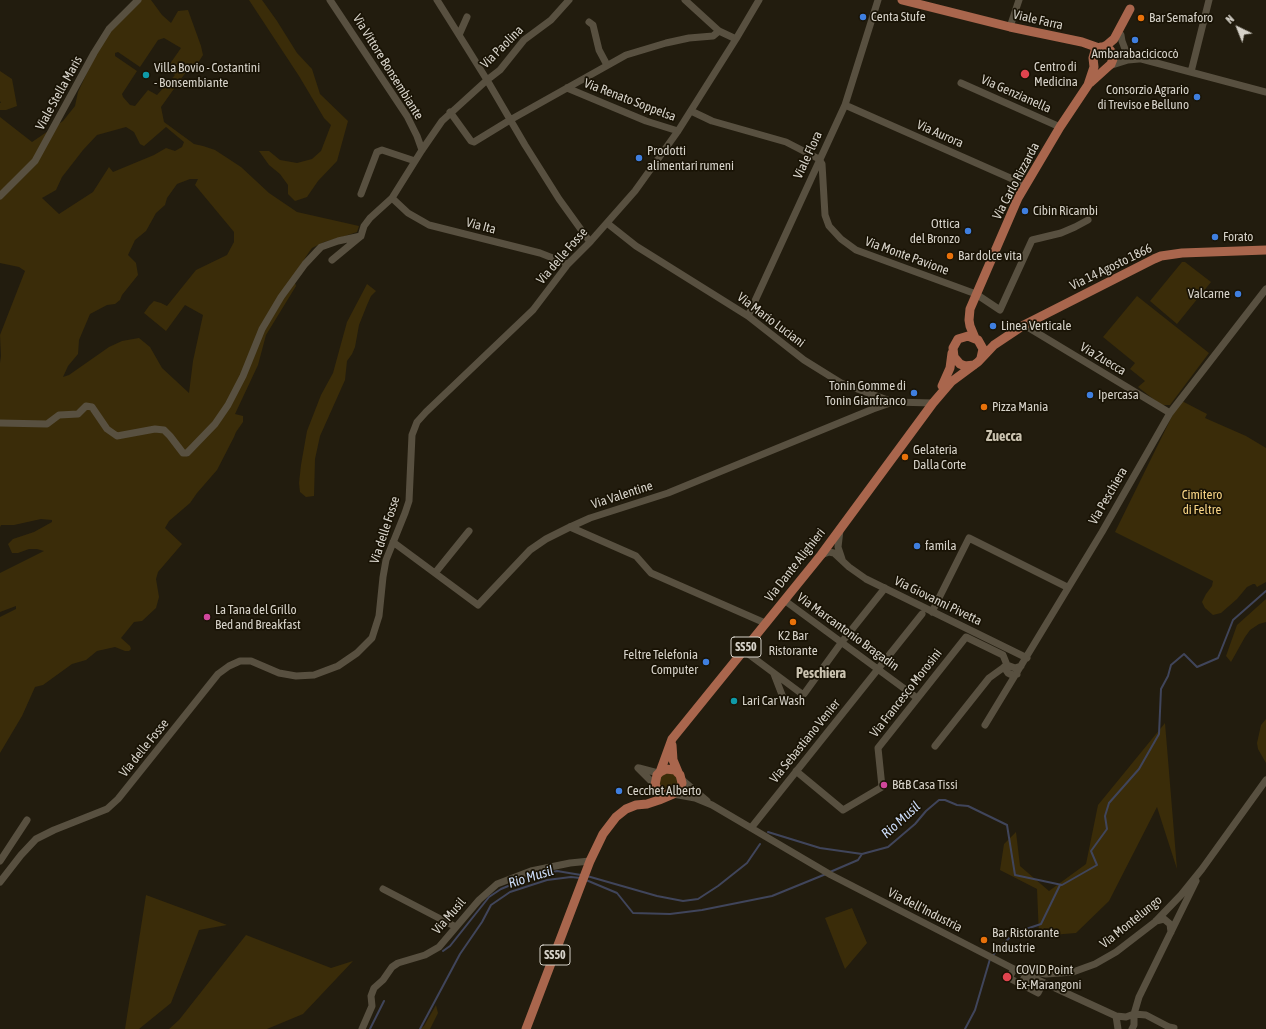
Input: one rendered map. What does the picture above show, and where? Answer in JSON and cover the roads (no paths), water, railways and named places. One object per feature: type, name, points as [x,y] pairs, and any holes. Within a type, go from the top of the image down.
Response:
[{"type":"main road","name":"Viale Farra","points":[[902,0],[1074,42],[1082,42],[1100,48]]},
{"type":"main road","name":"Via Carlo Rizzarda","points":[[953,348],[963,330],[968,310],[1018,198],[1060,127],[1088,85],[1108,67],[1113,59],[1113,53],[1127,22],[1132,0]]},
{"type":"main road","name":"Via Carlo Rizzarda","points":[[1088,85],[1094,67],[1093,60],[1095,51],[1108,45],[1114,39],[1130,9]]},
{"type":"main road","name":"Viale Farra","points":[[1074,42],[1084,47],[1093,60]]},
{"type":"main road","points":[[1100,48],[1107,48],[1113,53]]},
{"type":"main road","points":[[1093,60],[1100,68],[1108,67]]},
{"type":"main road","name":"Via 14 Agosto 1866","points":[[978,361],[988,350],[1024,325],[1161,256],[1182,253],[1266,250]]},
{"type":"main road","name":"Via Carlo Rizzarda","points":[[972,303],[969,320],[970,326],[982,349],[978,361]]},
{"type":"main road","points":[[958,339],[968,336],[991,342],[1001,340]]},
{"type":"main road","points":[[953,348],[952,353],[956,362],[965,366],[978,361]]},
{"type":"main road","name":"Via Dante Alighieri","points":[[933,403],[950,368],[953,348]]},
{"type":"main road","name":"Via Dante Alighieri","points":[[659,772],[672,738],[821,555],[933,403],[951,382],[978,361]]},
{"type":"main road","points":[[656,786],[662,793],[671,795],[679,790],[680,776],[673,760],[672,738]]},
{"type":"main road","points":[[659,772],[669,769],[680,776]]},
{"type":"main road","name":"SS50","points":[[526,1029],[589,864],[603,834],[610,823],[622,812],[648,798],[656,786],[656,778],[659,772]]},
{"type":"main road","name":"SS50","points":[[636,805],[653,802],[671,795]]},
{"type":"street","name":"Viale Stella Maris","points":[[0,196],[35,161],[94,53],[109,29],[138,0]]},
{"type":"street","name":"Via Vittore Bonsembiante","points":[[330,0],[407,116],[422,150]]},
{"type":"street","name":"Via Paolina","points":[[437,0],[487,80]]},
{"type":"street","name":"Via Paolina","points":[[332,260],[361,236],[364,226],[370,218],[393,199],[435,130],[450,112],[500,70],[524,40],[551,20],[569,0]]},
{"type":"street","points":[[685,0],[719,31],[736,39]]},
{"type":"street","name":"Via delle Fosse","points":[[0,882],[21,855],[36,839],[54,830],[107,809],[118,799],[218,674],[229,666],[240,661],[251,661],[279,673],[296,676],[314,675],[338,666],[357,653],[372,638],[380,616],[386,560],[406,513],[409,502],[412,436],[417,422],[533,310],[568,264],[590,242],[635,191],[691,111],[759,0]]},
{"type":"street","name":"Viale Flora","points":[[748,316],[845,105],[878,0]]},
{"type":"street","points":[[1010,27],[1019,0]]},
{"type":"street","points":[[1191,72],[1209,0]]},
{"type":"street","points":[[459,35],[467,17]]},
{"type":"street","points":[[589,22],[593,25],[599,50],[607,65]]},
{"type":"street","points":[[567,88],[626,55],[666,43],[689,38],[713,36],[719,31]]},
{"type":"street","points":[[1121,36],[1124,49],[1134,57]]},
{"type":"street","points":[[1113,53],[1121,57],[1134,57],[1266,92]]},
{"type":"street","points":[[1108,67],[1128,60],[1142,59]]},
{"type":"street","points":[[487,80],[559,199],[590,242]]},
{"type":"street","name":"Via Genzianella","points":[[961,83],[1060,127]]},
{"type":"street","name":"Via Renato Soppelsa","points":[[450,112],[471,141],[474,142],[567,88],[646,121],[678,131]]},
{"type":"street","name":"Via Aurora","points":[[845,105],[1026,185]]},
{"type":"street","points":[[691,111],[712,121],[758,135],[776,138],[819,160]]},
{"type":"street","points":[[361,194],[377,152],[382,150],[415,161]]},
{"type":"street","name":"Via Monte Pavione","points":[[819,160],[822,164],[825,215],[829,226],[841,240],[856,250],[976,294]]},
{"type":"street","name":"Via Ita","points":[[393,199],[408,213],[428,225],[540,253],[568,264]]},
{"type":"street","points":[[976,294],[1000,310],[1032,240],[1061,233],[1088,220]]},
{"type":"street","name":"Via Mario Luciani","points":[[607,223],[636,246],[748,316],[804,360],[841,383],[893,402],[933,403]]},
{"type":"street","points":[[0,423],[47,424],[60,415],[78,414],[86,406],[92,407],[107,429],[117,436],[155,429],[164,430],[183,453],[188,453],[215,424],[228,405],[243,376],[262,329],[281,297],[306,264],[321,247],[338,241],[361,236]]},
{"type":"street","name":"Via Peschiera","points":[[985,725],[1102,532],[1170,413],[1266,289]]},
{"type":"street","name":"Via Zuecca","points":[[1024,325],[1170,413]]},
{"type":"street","name":"Via Valentine","points":[[393,542],[478,605],[530,550],[546,539],[570,526],[668,493],[893,402]]},
{"type":"street","points":[[570,526],[636,556],[651,574],[765,624]]},
{"type":"street","points":[[435,573],[469,530]]},
{"type":"street","points":[[836,555],[833,543],[838,532]]},
{"type":"street","points":[[838,532],[838,547],[843,561]]},
{"type":"street","points":[[932,612],[969,538],[1067,588]]},
{"type":"street","points":[[821,555],[829,552],[836,555]]},
{"type":"street","name":"Via Giovanni Pivetta","points":[[836,555],[860,575],[1027,658]]},
{"type":"street","points":[[743,650],[774,674],[804,694],[841,643],[885,588]]},
{"type":"street","name":"Via Marcantonio Bragadin","points":[[784,600],[917,698]]},
{"type":"street","name":"Via Sebastiano Venier","points":[[750,828],[922,614]]},
{"type":"street","name":"Via Francesco Morosini","points":[[796,771],[843,810],[882,787],[878,748],[966,636],[1003,656],[1005,666]]},
{"type":"street","points":[[935,746],[989,678],[1005,666],[1015,668],[1022,666]]},
{"type":"street","points":[[1005,666],[1008,673],[1012,675],[1016,674]]},
{"type":"street","points":[[774,674],[784,700]]},
{"type":"street","points":[[656,786],[638,768],[659,772]]},
{"type":"street","name":"Via dell'Industria","points":[[680,776],[712,805]]},
{"type":"street","name":"Via Montelungo","points":[[1013,971],[1046,974],[1073,972],[1095,964],[1116,952],[1155,922],[1181,895],[1202,869],[1266,780]]},
{"type":"street","name":"Via dell'Industria","points":[[671,795],[695,798],[712,805],[831,875],[986,955],[1013,971],[1045,983],[1116,1016]]},
{"type":"street","points":[[0,861],[27,820]]},
{"type":"street","name":"Via Musil","points":[[362,1029],[372,1006],[371,996],[374,988],[383,980],[392,966],[425,954],[439,947],[479,900],[497,884],[531,871],[570,863],[589,864]]},
{"type":"street","name":"Via Montelungo","points":[[1132,1029],[1139,996],[1202,869]]},
{"type":"street","points":[[383,888],[456,927]]},
{"type":"street","points":[[1155,922],[1164,919],[1170,924],[1171,932]]},
{"type":"street","points":[[1045,983],[1044,978],[1046,974]]},
{"type":"street","points":[[1118,1029],[1116,1016],[1126,1017],[1134,1014],[1146,1015],[1169,1028],[1174,1028]]},
{"type":"waterway","name":"Rio Musil","points":[[830,872],[858,860],[862,854],[888,847],[915,824],[926,811],[939,800],[945,800],[957,805],[968,806],[1007,825],[1015,875],[1062,885],[1097,865],[1091,851],[1107,829],[1105,816],[1109,803],[1139,769],[1159,734],[1161,689],[1168,676],[1171,665],[1184,654],[1197,667],[1218,658],[1233,620],[1266,591]]},
{"type":"waterway","points":[[768,832],[820,848],[862,854]]},
{"type":"waterway","points":[[587,876],[657,896],[683,901],[698,899],[718,886],[747,863],[760,844]]},
{"type":"waterway","points":[[443,951],[450,946],[489,897],[501,889],[525,879],[557,871],[581,875]]},
{"type":"waterway","name":"Rio Musil","points":[[586,880],[617,893],[633,913],[670,914],[702,910],[772,896],[826,874]]},
{"type":"waterway","name":"Rio Musil","points":[[420,1029],[460,954],[482,922],[491,905],[510,892],[547,880],[571,877],[580,878]]},
{"type":"waterway","points":[[993,955],[1014,933],[1041,924],[1060,885]]},
{"type":"waterway","points":[[965,1029],[975,1010],[990,959]]},
{"type":"waterway","points":[[370,1029],[384,1001]]},
{"type":"place","name":"Centa Stufe","points":[[863,17]]},
{"type":"place","name":"Bar Semaforo","points":[[1141,18]]},
{"type":"place","name":"Ambarabacicicocò","points":[[1135,40]]},
{"type":"place","name":"Centro di Medicina","points":[[1025,74]]},
{"type":"place","name":"Villa Bovio - Costantini - Bonsembiante","points":[[146,75]]},
{"type":"place","name":"Consorzio Agrario di Treviso e Belluno","points":[[1197,97]]},
{"type":"place","name":"Prodotti alimentari rumeni","points":[[639,158]]},
{"type":"place","name":"Cibin Ricambi","points":[[1025,211]]},
{"type":"place","name":"Ottica del Bronzo","points":[[968,231]]},
{"type":"place","name":"Forato","points":[[1215,237]]},
{"type":"place","name":"Bar dolce vita","points":[[950,256]]},
{"type":"place","name":"Valcarne","points":[[1238,294]]},
{"type":"place","name":"Linea Verticale","points":[[993,326]]},
{"type":"place","name":"Tonin Gomme di Tonin Gianfranco","points":[[914,393]]},
{"type":"place","name":"Ipercasa","points":[[1090,395]]},
{"type":"place","name":"Pizza Mania","points":[[984,407]]},
{"type":"place","name":"Gelateria Dalla Corte","points":[[905,457]]},
{"type":"place","name":"famila","points":[[917,546]]},
{"type":"place","name":"La Tana del Grillo Bed and Breakfast","points":[[207,617]]},
{"type":"place","name":"K2 Bar Ristorante","points":[[793,622]]},
{"type":"place","name":"Feltre Telefonia Computer","points":[[706,662]]},
{"type":"place","name":"Lari Car Wash","points":[[734,701]]},
{"type":"place","name":"B&B Casa Tissi","points":[[884,785]]},
{"type":"place","name":"Cecchet Alberto","points":[[619,791]]},
{"type":"place","name":"Bar Ristorante Industrie","points":[[984,940]]},
{"type":"place","name":"COVID Point Ex-Marangoni","points":[[1007,977]]},
{"type":"district","name":"Zuecca","points":[[1004,437]]},
{"type":"district","name":"Peschiera","points":[[821,674]]},
{"type":"park label","name":"Cimitero di Feltre","points":[[1202,502]]}]
